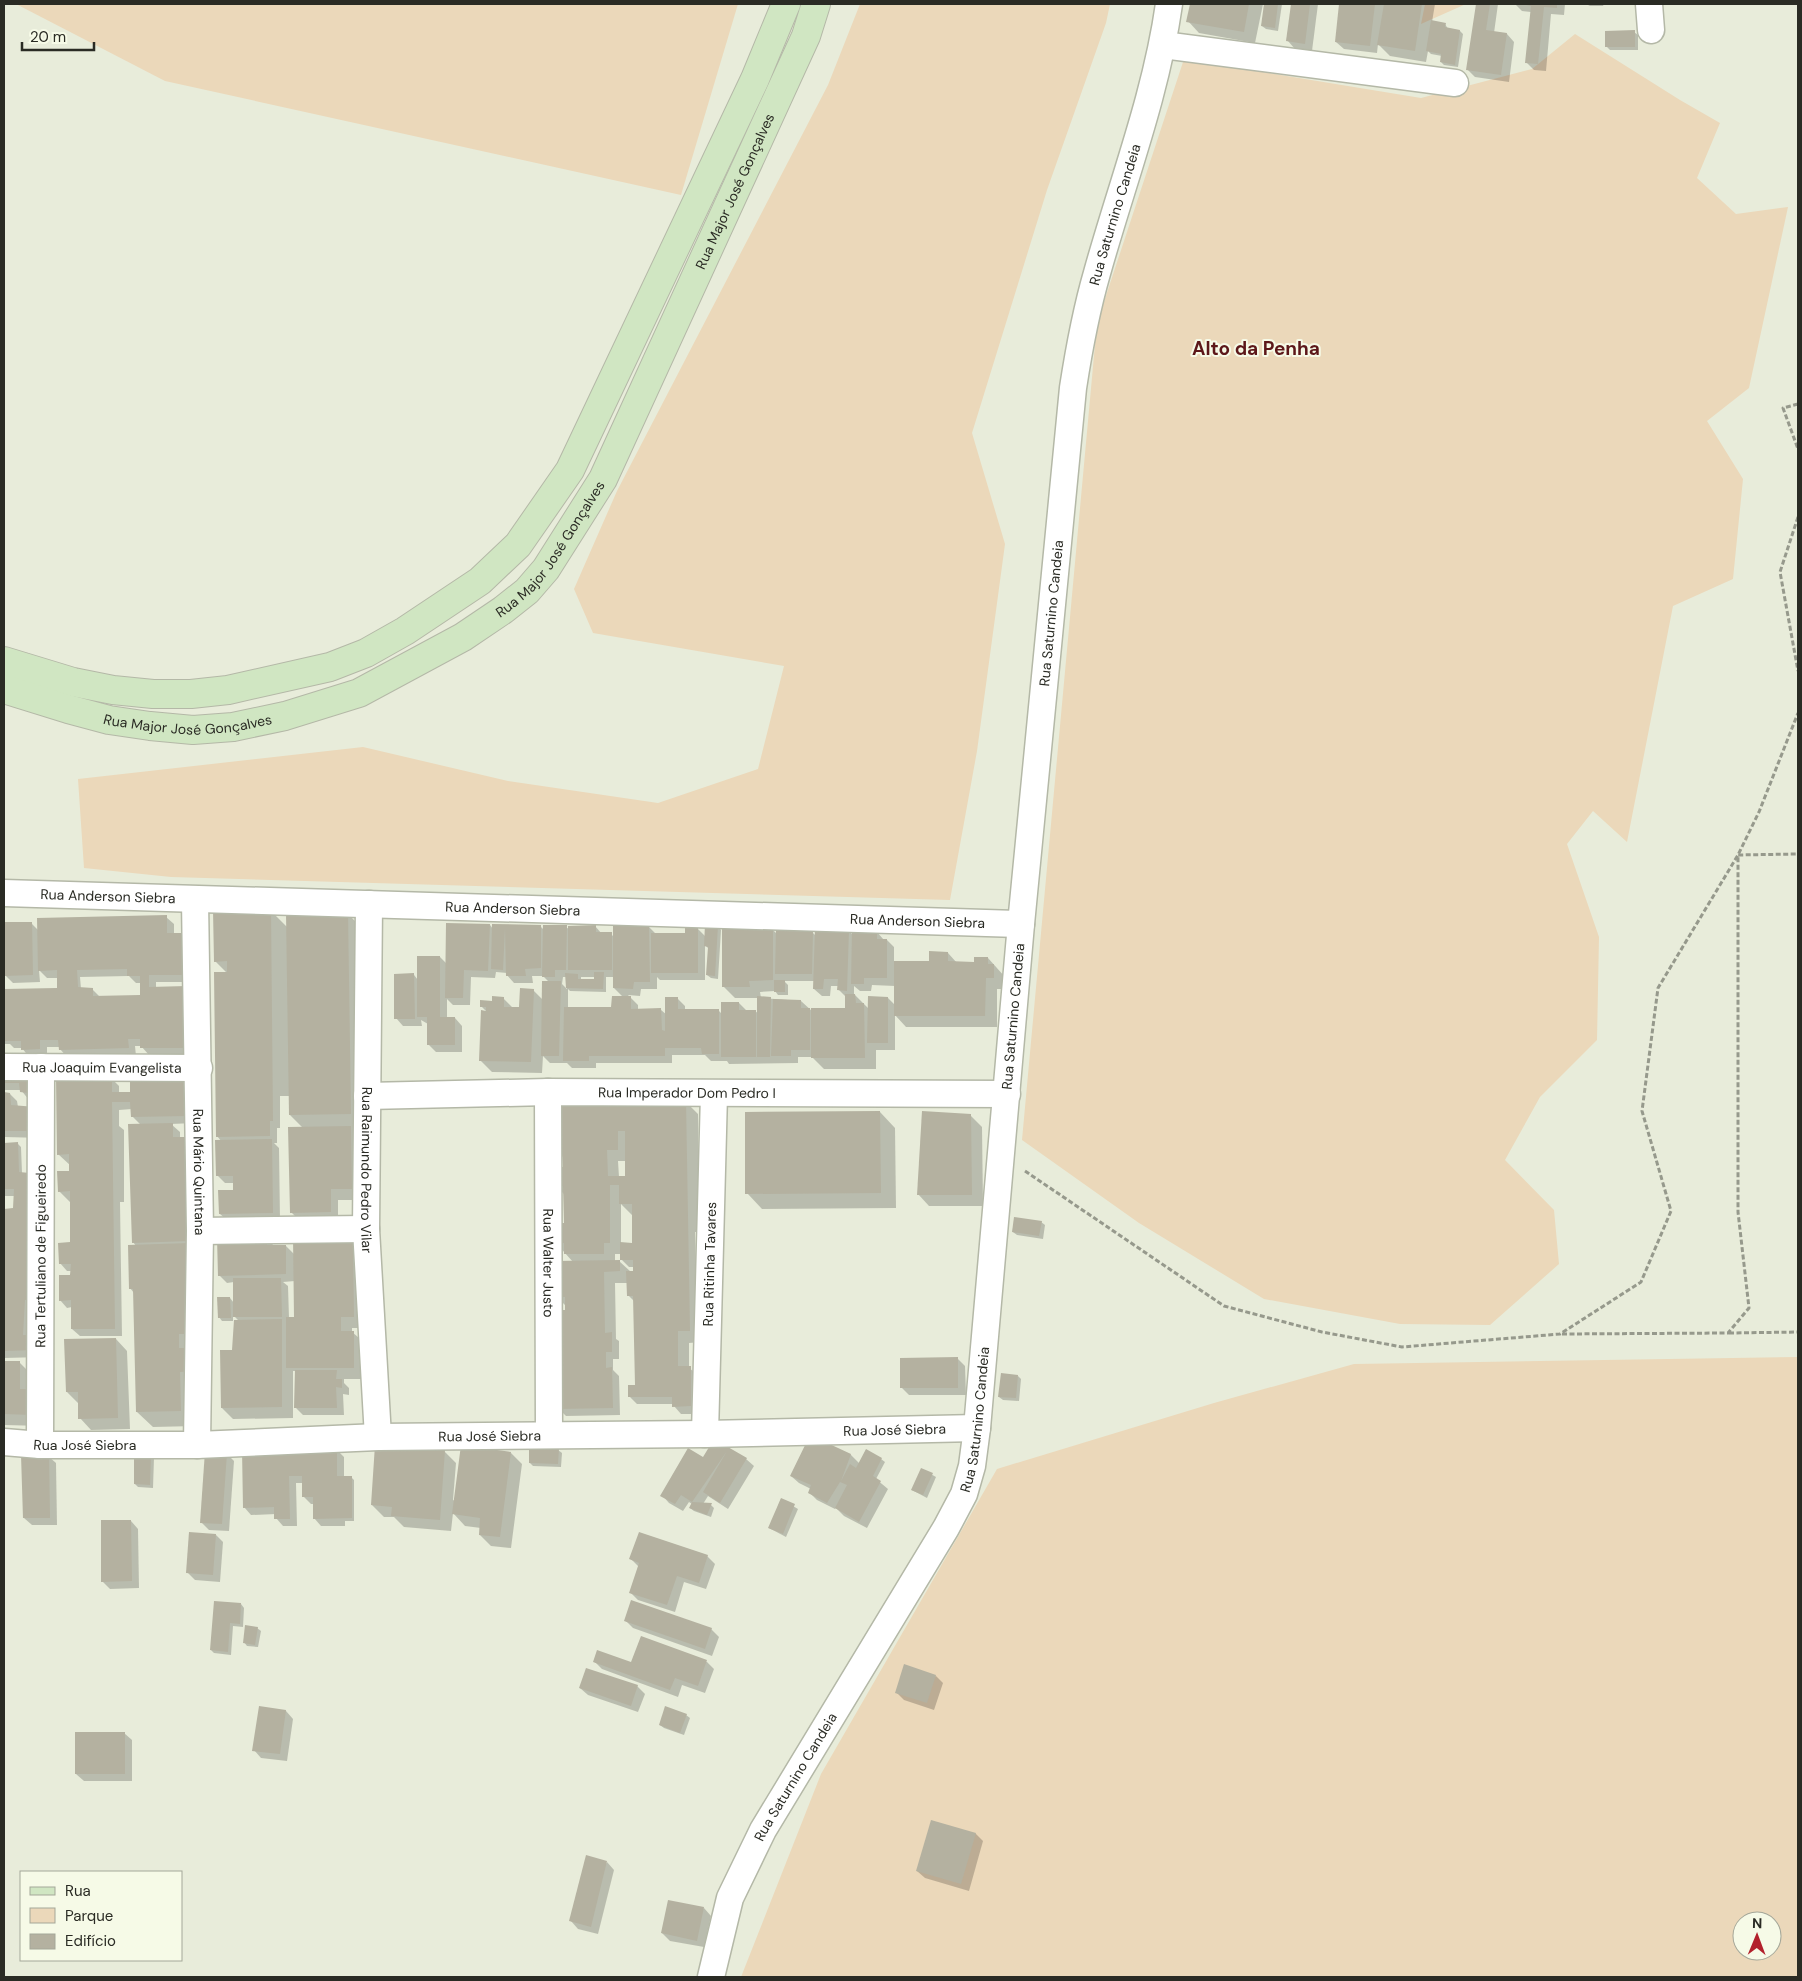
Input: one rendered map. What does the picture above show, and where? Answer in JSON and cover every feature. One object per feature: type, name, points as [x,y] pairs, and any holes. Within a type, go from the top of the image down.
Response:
[{"type":"street","name":"Rua Major José Gonçalves","points":[[4,661],[73,682],[113,690],[172,694],[228,690],[330,667],[366,653],[405,631],[480,581],[518,546],[570,470],[754,79],[786,4]]},
{"type":"street","name":"Rua Major José Gonçalves","points":[[4,689],[109,720],[193,730],[233,727],[285,716],[359,693],[463,637],[527,591],[546,569],[603,479],[806,36],[816,4]]},
{"type":"street","name":"Rua Saturnino Candeia","points":[[711,1977],[730,1898],[763,1830],[964,1494],[972,1466],[978,1428],[1021,924],[1073,388],[1082,331],[1097,272],[1124,187],[1163,45],[1169,4]]},
{"type":"street","points":[[1649,4],[1651,30]]},
{"type":"street","points":[[1163,45],[1455,83]]},
{"type":"street","name":"Rua Anderson Siebra","points":[[4,893],[1021,924]]},
{"type":"street","name":"Rua Mário Quintana","points":[[195,900],[200,1232],[197,1445]]},
{"type":"street","name":"Rua Raimundo Pedro Vilar","points":[[369,904],[366,1229],[378,1437]]},
{"type":"street","name":"Rua Joaquim Evangelista","points":[[4,1067],[199,1068]]},
{"type":"street","name":"Rua Tertuliano de Figueiredo","points":[[40,1445],[41,1067]]},
{"type":"street","name":"Rua Imperador Dom Pedro I","points":[[367,1096],[548,1092],[1007,1094]]},
{"type":"street","name":"Rua Walter Justo","points":[[548,1092],[549,1434]]},
{"type":"street","name":"Rua Ritinha Tavares","points":[[705,1434],[714,1094]]},
{"type":"street","points":[[200,1232],[366,1229]]},
{"type":"street","name":"Rua José Siebra","points":[[4,1442],[40,1445],[197,1445],[378,1437],[705,1434],[978,1428]]},
{"type":"path","points":[[1798,404],[1783,408],[1798,449]]},
{"type":"path","points":[[1798,517],[1780,572],[1798,671]]},
{"type":"path","points":[[1560,1334],[1641,1282],[1671,1211],[1642,1111],[1658,988],[1738,856],[1760,812],[1798,713]]},
{"type":"path","points":[[1738,856],[1798,854]]},
{"type":"path","points":[[1728,1333],[1749,1308],[1738,1212],[1738,856]]},
{"type":"path","points":[[1002,1155],[1224,1306],[1322,1332],[1402,1347],[1560,1334],[1798,1332]]},
{"type":"green space","points":[[16,4],[738,4],[681,195],[165,81]]},
{"type":"green space","points":[[860,4],[1110,4],[1106,23],[1047,190],[972,433],[1005,544],[977,751],[950,900],[171,877],[84,868],[78,779],[363,747],[508,781],[658,803],[758,769],[784,666],[593,633],[574,589],[617,491],[828,85]]},
{"type":"green space","points":[[1425,4],[1466,4],[1421,24]]},
{"type":"green space","points":[[1575,34],[1720,123],[1697,178],[1736,214],[1788,207],[1749,388],[1707,421],[1743,479],[1733,579],[1673,606],[1627,842],[1593,811],[1567,844],[1599,937],[1597,1040],[1540,1097],[1505,1160],[1554,1210],[1559,1264],[1490,1325],[1400,1324],[1264,1299],[1139,1223],[1022,1140],[1097,323],[1184,59],[1421,98],[1532,69]]},
{"type":"green space","points":[[1798,1357],[1798,1977],[741,1977],[821,1774],[997,1469],[1214,1403],[1354,1364]]},
{"type":"building","points":[[1190,4],[1249,4],[1244,32],[1186,22]]},
{"type":"building","points":[[1264,4],[1278,4],[1275,28],[1261,26]]},
{"type":"building","points":[[1291,4],[1310,4],[1305,44],[1286,41]]},
{"type":"building","points":[[1339,4],[1375,4],[1370,46],[1335,42]]},
{"type":"building","points":[[1384,4],[1422,4],[1415,51],[1377,45]]},
{"type":"building","points":[[1476,4],[1490,4],[1486,30],[1507,33],[1501,75],[1466,70]]},
{"type":"building","points":[[1521,4],[1557,4],[1557,8],[1544,7],[1538,64],[1525,63],[1531,6]]},
{"type":"building","points":[[1431,20],[1446,23],[1445,27],[1460,30],[1455,65],[1440,62],[1441,54],[1426,51]]},
{"type":"building","points":[[1635,30],[1635,47],[1605,47],[1605,31]]},
{"type":"building","points":[[271,909],[273,1121],[270,1121],[270,1136],[216,1137],[214,972],[227,972],[227,961],[214,962],[213,910]]},
{"type":"building","points":[[348,912],[351,1114],[289,1115],[286,913]]},
{"type":"building","points":[[167,915],[167,933],[186,933],[187,975],[149,975],[149,987],[187,986],[188,1048],[140,1048],[140,1039],[128,1039],[129,1048],[59,1050],[58,1040],[40,1040],[40,1049],[21,1050],[21,1041],[4,1041],[4,989],[57,988],[57,970],[38,971],[37,918]],"holes":[[[127,969],[127,976],[140,976],[140,995],[93,996],[93,988],[78,987],[77,970]]]},
{"type":"building","points":[[4,922],[32,922],[33,975],[4,976]]},
{"type":"building","points":[[446,923],[490,924],[488,971],[464,970],[463,998],[445,998]]},
{"type":"building","points":[[492,924],[541,925],[541,968],[525,969],[526,976],[506,976],[505,928],[503,970],[491,969]]},
{"type":"building","points":[[705,924],[718,925],[715,976],[706,975],[708,947],[704,946]]},
{"type":"building","points":[[543,925],[567,925],[566,970],[555,970],[555,977],[542,977]]},
{"type":"building","points":[[596,925],[596,932],[612,932],[612,970],[568,970],[568,926]]},
{"type":"building","points":[[613,925],[649,925],[650,982],[634,982],[633,989],[613,988]]},
{"type":"building","points":[[685,926],[698,927],[698,973],[651,973],[651,933],[685,933]]},
{"type":"building","points":[[773,927],[773,980],[749,981],[750,987],[722,987],[722,928]]},
{"type":"building","points":[[815,929],[849,930],[847,991],[837,990],[838,979],[824,979],[823,989],[813,989]]},
{"type":"building","points":[[852,929],[877,930],[877,939],[887,939],[887,978],[864,978],[864,984],[851,984]]},
{"type":"building","points":[[776,930],[813,931],[812,974],[775,974]]},
{"type":"building","points":[[929,951],[948,952],[948,961],[974,962],[974,957],[988,957],[988,964],[994,964],[994,978],[986,978],[985,1016],[894,1016],[894,961],[929,961]]},
{"type":"building","points":[[417,956],[440,956],[440,1017],[455,1017],[455,1045],[427,1045],[427,1017],[417,1017]]},
{"type":"building","points":[[594,972],[604,972],[603,989],[566,988],[565,973],[578,974],[578,979],[594,979]]},
{"type":"building","points":[[414,973],[415,1019],[394,1019],[394,974]]},
{"type":"building","points":[[774,980],[785,980],[785,992],[774,992]]},
{"type":"building","points":[[542,981],[561,981],[559,1056],[541,1056]]},
{"type":"building","points":[[520,988],[534,989],[531,1062],[479,1061],[481,1010],[486,1011],[486,1007],[480,1007],[480,1000],[492,1001],[492,996],[504,997],[504,1007],[519,1007]]},
{"type":"building","points":[[845,994],[855,994],[856,1003],[864,1003],[865,1058],[811,1058],[811,1008],[845,1008]]},
{"type":"building","points":[[612,996],[631,996],[631,1009],[661,1008],[662,1030],[665,1031],[665,997],[678,997],[678,1009],[719,1009],[719,1054],[702,1054],[701,1048],[665,1048],[665,1056],[589,1056],[589,1061],[563,1061],[564,1007],[611,1007]]},
{"type":"building","points":[[757,996],[771,997],[770,1057],[757,1057]]},
{"type":"building","points":[[868,996],[888,997],[888,1043],[867,1043]]},
{"type":"building","points":[[773,999],[801,1000],[801,1008],[810,1008],[810,1050],[791,1050],[791,1056],[771,1056]]},
{"type":"building","points":[[721,1002],[739,1002],[739,1010],[756,1010],[756,1057],[721,1057]]},
{"type":"building","points":[[4,1070],[37,1073],[36,1094],[20,1092],[19,1083],[4,1083]]},
{"type":"building","points":[[130,1076],[187,1076],[188,1116],[131,1117],[130,1102],[112,1102],[115,1329],[71,1329],[71,1300],[59,1301],[59,1275],[70,1275],[71,1264],[59,1264],[58,1243],[70,1242],[70,1191],[58,1192],[57,1171],[69,1171],[69,1154],[57,1155],[56,1077],[112,1077],[112,1092],[130,1092]]},
{"type":"building","points":[[4,1092],[10,1093],[11,1105],[36,1107],[37,1131],[4,1131]]},
{"type":"building","points":[[686,1101],[690,1331],[678,1331],[678,1366],[691,1366],[691,1406],[672,1407],[672,1397],[628,1397],[628,1385],[635,1385],[633,1296],[627,1296],[626,1271],[633,1271],[633,1260],[620,1260],[620,1242],[632,1243],[632,1204],[619,1204],[619,1185],[610,1185],[610,1243],[604,1243],[604,1254],[564,1254],[564,1243],[555,1244],[554,1223],[564,1223],[563,1186],[554,1186],[553,1166],[563,1167],[562,1151],[554,1150],[554,1103]],"holes":[[[618,1131],[625,1131],[625,1176],[608,1176],[607,1150],[618,1150]]]},
{"type":"building","points":[[880,1111],[881,1193],[745,1194],[745,1112]]},
{"type":"building","points":[[922,1111],[971,1114],[972,1195],[917,1195]]},
{"type":"building","points":[[173,1123],[173,1137],[187,1137],[190,1241],[132,1243],[128,1124]]},
{"type":"building","points":[[351,1126],[352,1189],[331,1189],[331,1212],[290,1213],[288,1127]]},
{"type":"building","points":[[272,1139],[273,1213],[219,1214],[218,1190],[233,1190],[233,1176],[216,1176],[215,1140]]},
{"type":"building","points":[[18,1142],[19,1172],[30,1173],[29,1300],[25,1300],[23,1335],[34,1335],[36,1350],[4,1351],[4,1209],[13,1208],[14,1189],[4,1189],[4,1143]]},
{"type":"building","points":[[1014,1217],[1042,1221],[1039,1236],[1012,1232]]},
{"type":"building","points":[[267,1236],[267,1245],[286,1245],[286,1274],[218,1276],[217,1237]]},
{"type":"building","points":[[293,1237],[353,1237],[354,1317],[341,1317],[341,1331],[354,1331],[354,1368],[286,1368],[286,1317],[294,1317]]},
{"type":"building","points":[[190,1243],[193,1334],[179,1334],[179,1348],[191,1348],[192,1371],[180,1372],[181,1411],[136,1412],[133,1289],[129,1289],[128,1245]]},
{"type":"building","points":[[620,1260],[620,1271],[604,1272],[605,1333],[612,1332],[612,1352],[606,1352],[606,1368],[612,1367],[613,1408],[557,1409],[556,1310],[565,1310],[565,1297],[555,1297],[555,1261]]},
{"type":"building","points":[[233,1278],[281,1278],[282,1317],[233,1317]]},
{"type":"building","points":[[217,1297],[230,1297],[231,1318],[218,1318]]},
{"type":"building","points":[[282,1319],[282,1407],[221,1408],[220,1350],[232,1350],[234,1320]]},
{"type":"building","points":[[116,1338],[118,1418],[78,1419],[78,1392],[66,1392],[64,1339]]},
{"type":"building","points":[[958,1357],[958,1388],[900,1388],[900,1358]]},
{"type":"building","points":[[4,1361],[20,1361],[20,1389],[32,1389],[32,1415],[4,1414]]},
{"type":"building","points":[[295,1370],[337,1370],[336,1379],[342,1379],[342,1388],[336,1387],[337,1408],[294,1408]]},
{"type":"building","points":[[1001,1373],[1018,1375],[1016,1398],[998,1397]]},
{"type":"building","points":[[810,1435],[851,1454],[841,1481],[850,1464],[856,1468],[866,1449],[882,1458],[873,1476],[881,1481],[859,1522],[835,1508],[847,1485],[840,1482],[827,1503],[808,1493],[811,1485],[790,1476]]},
{"type":"building","points":[[714,1439],[747,1458],[720,1503],[703,1492],[727,1451],[692,1502],[681,1495],[675,1504],[660,1496],[688,1448],[703,1457]]},
{"type":"building","points":[[375,1445],[445,1450],[440,1520],[391,1516],[392,1507],[371,1505]]},
{"type":"building","points":[[461,1445],[511,1452],[500,1537],[479,1535],[480,1518],[452,1514]]},
{"type":"building","points":[[529,1447],[559,1448],[558,1464],[529,1463]]},
{"type":"building","points":[[242,1449],[337,1449],[337,1476],[352,1476],[352,1518],[313,1519],[313,1497],[302,1497],[302,1476],[289,1476],[290,1519],[274,1519],[274,1507],[243,1508]]},
{"type":"building","points":[[205,1451],[227,1453],[222,1524],[200,1523]]},
{"type":"building","points":[[134,1453],[151,1454],[150,1485],[134,1484]]},
{"type":"building","points":[[49,1454],[50,1518],[23,1518],[21,1455]]},
{"type":"building","points":[[921,1468],[933,1473],[923,1495],[911,1490]]},
{"type":"building","points":[[781,1498],[795,1504],[783,1534],[768,1528]]},
{"type":"building","points":[[692,1502],[712,1503],[707,1515],[689,1508]]},
{"type":"building","points":[[101,1520],[131,1520],[132,1581],[101,1582]]},
{"type":"building","points":[[189,1532],[216,1534],[213,1575],[186,1573]]},
{"type":"building","points":[[639,1532],[708,1555],[699,1583],[677,1576],[667,1605],[629,1593],[639,1563],[629,1559]]},
{"type":"building","points":[[631,1600],[712,1628],[705,1649],[624,1621]]},
{"type":"building","points":[[214,1601],[241,1603],[240,1624],[230,1623],[228,1652],[210,1650]]},
{"type":"building","points":[[245,1625],[258,1627],[255,1645],[243,1643]]},
{"type":"building","points":[[641,1636],[707,1660],[698,1686],[675,1678],[670,1690],[593,1662],[597,1650],[631,1662]]},
{"type":"building","points":[[904,1664],[936,1675],[927,1703],[895,1693]]},
{"type":"building","points":[[586,1668],[638,1685],[631,1706],[579,1688]]},
{"type":"building","points":[[259,1706],[286,1710],[280,1754],[252,1751]]},
{"type":"building","points":[[665,1706],[687,1714],[680,1733],[659,1725]]},
{"type":"building","points":[[75,1732],[125,1732],[125,1774],[75,1774]]},
{"type":"building","points":[[931,1820],[976,1833],[961,1884],[916,1871]]},
{"type":"building","points":[[586,1855],[607,1861],[591,1927],[569,1921]]},
{"type":"building","points":[[668,1900],[704,1907],[697,1941],[661,1933]]},
{"type":"district","name":"Alto da Penha","points":[[1256,348]]}]
